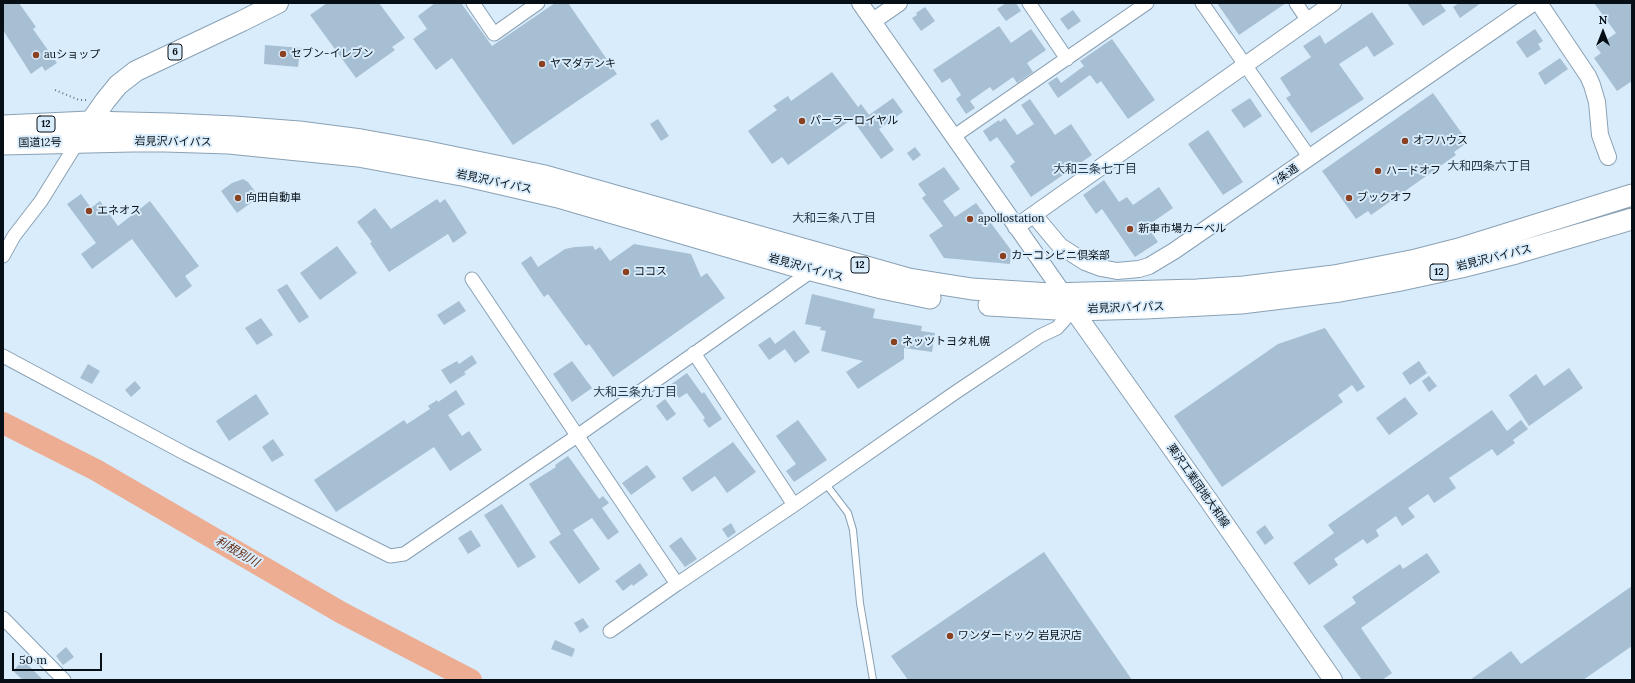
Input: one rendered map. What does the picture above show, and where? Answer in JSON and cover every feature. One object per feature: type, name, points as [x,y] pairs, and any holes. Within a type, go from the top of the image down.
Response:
[{"type":"highway","name":"国道12号","points":[[3,126],[89,122]]},
{"type":"highway","name":"岩見沢バイパス","points":[[89,122],[234,127],[299,132],[361,140],[423,151],[545,176],[909,279],[1068,302],[1289,283],[1334,276],[1416,260],[1459,249],[1632,195]]},
{"type":"highway","name":"岩見沢バイパス","points":[[77,143],[132,141],[229,143],[384,161],[467,176],[558,197],[813,270],[882,288],[930,298],[981,304],[1068,302],[1241,303],[1340,291],[1396,281],[1509,255],[1632,219]]},
{"type":"highway","name":"国道12号","points":[[3,144],[77,143]]},
{"type":"main road","name":"6","points":[[77,143],[89,122],[118,85],[136,71],[278,3]]},
{"type":"main road","name":"栗沢工業団地大和線","points":[[1068,302],[1209,501],[1333,680]]},
{"type":"street","points":[[473,3],[494,34],[538,3]]},
{"type":"street","points":[[610,630],[794,505],[956,392],[1040,336],[1057,328],[1068,302],[860,3]]},
{"type":"street","points":[[873,21],[899,3]]},
{"type":"street","points":[[1029,3],[1067,59]]},
{"type":"street","points":[[953,137],[1147,3]]},
{"type":"street","points":[[1202,3],[1310,158]]},
{"type":"street","points":[[1296,3],[1308,21]]},
{"type":"street","points":[[1016,226],[1034,215],[1333,3]]},
{"type":"street","name":"7条通","points":[[1034,215],[1060,246],[1085,262],[1101,268],[1117,271],[1139,269],[1160,261],[1532,3]]},
{"type":"street","points":[[1538,3],[1581,65],[1592,85],[1597,102],[1600,135],[1608,157]]},
{"type":"street","points":[[3,256],[14,236],[41,201],[77,143]]},
{"type":"street","points":[[3,356],[186,454],[390,556],[404,554],[577,436],[813,270]]},
{"type":"street","points":[[472,279],[677,584]]},
{"type":"street","points":[[694,354],[794,505]]},
{"type":"street","points":[[3,618],[64,680]]},
{"type":"lane","points":[[825,483],[848,513],[853,530],[860,603],[873,680]]},
{"type":"building","points":[[3,3],[19,3],[36,27],[33,29],[57,63],[45,71],[42,66],[31,74],[3,30]]},
{"type":"building","points":[[327,3],[379,3],[405,38],[392,47],[395,50],[356,78],[310,15]]},
{"type":"building","points":[[435,3],[461,3],[492,46],[555,3],[568,3],[617,74],[513,145],[452,58],[436,70],[413,39],[427,29],[418,16]]},
{"type":"building","points":[[1006,3],[1016,3],[1021,11],[1006,21],[997,9]]},
{"type":"building","points":[[1217,3],[1286,3],[1239,35]]},
{"type":"building","points":[[1407,3],[1440,3],[1446,11],[1423,26]]},
{"type":"building","points":[[1459,3],[1481,3],[1460,18],[1453,7]]},
{"type":"building","points":[[1594,3],[1632,3],[1632,81],[1617,91],[1594,58],[1601,53],[1596,47],[1616,33]]},
{"type":"building","points":[[925,7],[935,21],[921,31],[912,18],[917,15],[916,13]]},
{"type":"building","points":[[1073,10],[1081,21],[1068,30],[1060,19]]},
{"type":"building","points":[[1372,12],[1394,44],[1374,57],[1367,46],[1339,64],[1364,99],[1311,133],[1286,98],[1291,95],[1280,78],[1311,57],[1303,46],[1320,35],[1325,44]]},
{"type":"building","points":[[999,26],[1011,43],[1031,29],[1046,50],[1027,63],[1033,72],[1017,83],[1013,77],[993,91],[990,87],[970,101],[975,108],[966,114],[956,99],[961,95],[950,78],[942,83],[933,70]]},
{"type":"building","points":[[1535,29],[1543,41],[1538,44],[1541,49],[1527,58],[1516,42]]},
{"type":"building","points":[[1112,39],[1155,100],[1128,119],[1101,81],[1097,84],[1090,75],[1058,98],[1048,83],[1057,77],[1061,83],[1084,66],[1080,61]]},
{"type":"building","name":"セブン-イレブン","points":[[265,45],[302,48],[301,59],[299,59],[298,67],[264,64]]},
{"type":"building","points":[[1560,58],[1568,69],[1545,85],[1538,73]]},
{"type":"building","name":"パーラーロイヤル","points":[[832,72],[858,107],[861,104],[869,115],[893,98],[903,112],[879,129],[894,150],[881,159],[852,119],[788,165],[782,157],[772,164],[748,131],[777,110],[773,106],[788,96],[791,101]]},
{"type":"building","points":[[1433,93],[1468,142],[1454,152],[1456,155],[1371,215],[1368,211],[1356,219],[1322,171]]},
{"type":"building","points":[[1250,98],[1262,116],[1244,128],[1231,110]]},
{"type":"building","points":[[1030,99],[1055,135],[1071,124],[1092,155],[1031,197],[1010,166],[1015,162],[997,137],[990,142],[983,131],[999,120],[1000,122],[1005,118],[1017,135],[1034,124],[1021,105]]},
{"type":"building","points":[[658,119],[669,136],[661,141],[650,124]]},
{"type":"building","points":[[1208,130],[1243,182],[1223,195],[1188,144]]},
{"type":"building","points":[[915,147],[921,155],[913,161],[907,153]]},
{"type":"building","name":"apollostation","points":[[944,167],[960,189],[943,201],[955,217],[976,203],[1011,250],[1010,264],[944,258],[929,235],[943,226],[922,198],[926,195],[918,184]]},
{"type":"building","points":[[243,179],[248,182],[259,197],[237,213],[221,191],[232,183]]},
{"type":"building","points":[[1104,180],[1119,202],[1127,197],[1133,205],[1159,187],[1173,208],[1147,226],[1158,242],[1135,257],[1102,209],[1096,214],[1083,195]]},
{"type":"building","points":[[81,194],[91,208],[100,201],[118,226],[150,201],[199,266],[185,276],[192,286],[176,298],[132,239],[92,269],[81,254],[96,243],[67,204]]},
{"type":"building","points":[[437,199],[440,203],[445,199],[467,233],[453,243],[448,234],[389,272],[370,243],[372,242],[357,222],[375,208],[391,229]]},
{"type":"building","points":[[634,244],[691,254],[701,277],[707,273],[725,298],[613,377],[589,344],[586,346],[548,294],[544,297],[521,263],[531,256],[538,267],[565,249],[593,246],[595,250],[600,247],[610,261]]},
{"type":"building","points":[[337,246],[357,273],[320,300],[300,273]]},
{"type":"building","points":[[287,284],[309,317],[299,323],[277,290]]},
{"type":"building","points":[[812,294],[875,309],[873,318],[922,326],[921,331],[935,333],[932,352],[904,348],[904,359],[858,389],[846,372],[863,361],[821,351],[826,331],[820,330],[821,327],[805,324]]},
{"type":"building","points":[[459,301],[466,311],[444,325],[437,315]]},
{"type":"building","points":[[261,318],[273,335],[257,345],[245,328]]},
{"type":"building","points":[[1325,328],[1365,387],[1357,392],[1352,385],[1338,395],[1343,402],[1222,487],[1174,416],[1278,344]]},
{"type":"building","points":[[794,330],[810,352],[795,363],[785,349],[769,360],[758,345],[770,337],[775,344]]},
{"type":"building","points":[[472,355],[477,363],[464,372],[466,374],[450,384],[441,370],[457,361],[459,364]]},
{"type":"building","points":[[572,361],[592,388],[572,402],[553,374]]},
{"type":"building","points":[[1419,361],[1427,373],[1410,385],[1402,373]]},
{"type":"building","points":[[88,364],[100,371],[92,384],[80,378]]},
{"type":"building","points":[[1569,368],[1583,388],[1529,426],[1509,395],[1536,374],[1544,386]]},
{"type":"building","points":[[687,373],[702,394],[704,392],[722,419],[709,428],[703,420],[705,418],[687,393],[679,398],[670,385]]},
{"type":"building","points":[[1429,376],[1437,386],[1429,392],[1422,381]]},
{"type":"building","points":[[135,381],[141,388],[131,397],[125,390]]},
{"type":"building","points":[[456,390],[465,404],[448,415],[462,436],[469,431],[482,450],[450,471],[434,447],[336,512],[314,480],[404,420],[407,424],[430,409],[428,406],[437,400],[438,402]]},
{"type":"building","points":[[256,394],[269,414],[229,441],[216,421]]},
{"type":"building","points":[[1405,397],[1418,414],[1389,435],[1376,418]]},
{"type":"building","points":[[665,399],[676,414],[667,421],[656,406]]},
{"type":"building","points":[[1492,410],[1507,431],[1521,420],[1528,429],[1513,440],[1515,443],[1497,456],[1492,449],[1449,478],[1456,488],[1434,503],[1428,494],[1408,508],[1415,517],[1402,526],[1396,516],[1376,530],[1379,536],[1367,544],[1363,539],[1334,559],[1338,565],[1309,585],[1293,563],[1334,533],[1328,525]]},
{"type":"building","points":[[798,420],[827,460],[794,482],[786,471],[796,464],[776,436]]},
{"type":"building","points":[[273,439],[284,455],[272,462],[262,447]]},
{"type":"building","points":[[733,442],[756,472],[727,493],[715,476],[692,492],[682,478]]},
{"type":"building","points":[[568,456],[599,499],[603,496],[609,503],[602,508],[619,532],[608,540],[592,518],[573,530],[600,569],[579,584],[549,542],[561,534],[529,484],[556,467],[555,465]]},
{"type":"building","points":[[647,465],[656,477],[631,495],[622,483]]},
{"type":"building","points":[[502,504],[536,557],[518,568],[484,515]]},
{"type":"building","points":[[731,523],[736,532],[728,538],[722,529]]},
{"type":"building","points":[[1265,525],[1274,538],[1265,545],[1256,532]]},
{"type":"building","points":[[471,530],[481,546],[468,554],[458,538]]},
{"type":"building","points":[[681,537],[697,559],[685,567],[669,546]]},
{"type":"building","points":[[1044,552],[1132,680],[908,680],[891,656]]},
{"type":"building","points":[[1427,553],[1440,572],[1361,628],[1392,673],[1382,680],[1362,680],[1323,626],[1356,603],[1352,597],[1400,564],[1403,569]]},
{"type":"building","points":[[640,563],[648,575],[623,591],[615,581]]},
{"type":"building","points":[[1632,586],[1632,646],[1583,680],[1470,680],[1511,651],[1521,664]]},
{"type":"building","points":[[583,618],[589,627],[580,633],[574,623]]},
{"type":"building","points":[[555,640],[575,649],[572,657],[551,649]]},
{"type":"building","points":[[66,647],[74,657],[63,665],[56,656]]},
{"type":"building","points":[[23,660],[43,680],[23,680],[13,671]]},
{"type":"waterway","name":"利根別川","points":[[3,423],[96,470],[342,613],[471,680]]},
{"type":"place","name":"セブン-イレブン","points":[[283,54]]},
{"type":"place","name":"auショップ","points":[[36,55]]},
{"type":"place","name":"ヤマダデンキ","points":[[542,64]]},
{"type":"place","name":"パーラーロイヤル","points":[[802,121]]},
{"type":"place","name":"オフハウス","points":[[1405,141]]},
{"type":"place","name":"ハードオフ","points":[[1378,171]]},
{"type":"place","name":"向田自動車","points":[[238,198]]},
{"type":"place","name":"ブックオフ","points":[[1349,198]]},
{"type":"place","name":"エネオス","points":[[89,211]]},
{"type":"place","name":"apollostation","points":[[970,219]]},
{"type":"place","name":"新車市場カーベル","points":[[1130,229]]},
{"type":"place","name":"カーコンビニ倶楽部","points":[[1003,256]]},
{"type":"place","name":"ココス","points":[[626,272]]},
{"type":"place","name":"ネッツトヨタ札幌","points":[[894,342]]},
{"type":"place","name":"ワンダードック 岩見沢店","points":[[950,636]]},
{"type":"district","name":"大和四条六丁目","points":[[1489,167]]},
{"type":"district","name":"大和三条七丁目","points":[[1095,170]]},
{"type":"district","name":"大和三条八丁目","points":[[834,219]]},
{"type":"district","name":"大和三条九丁目","points":[[635,393]]}]
